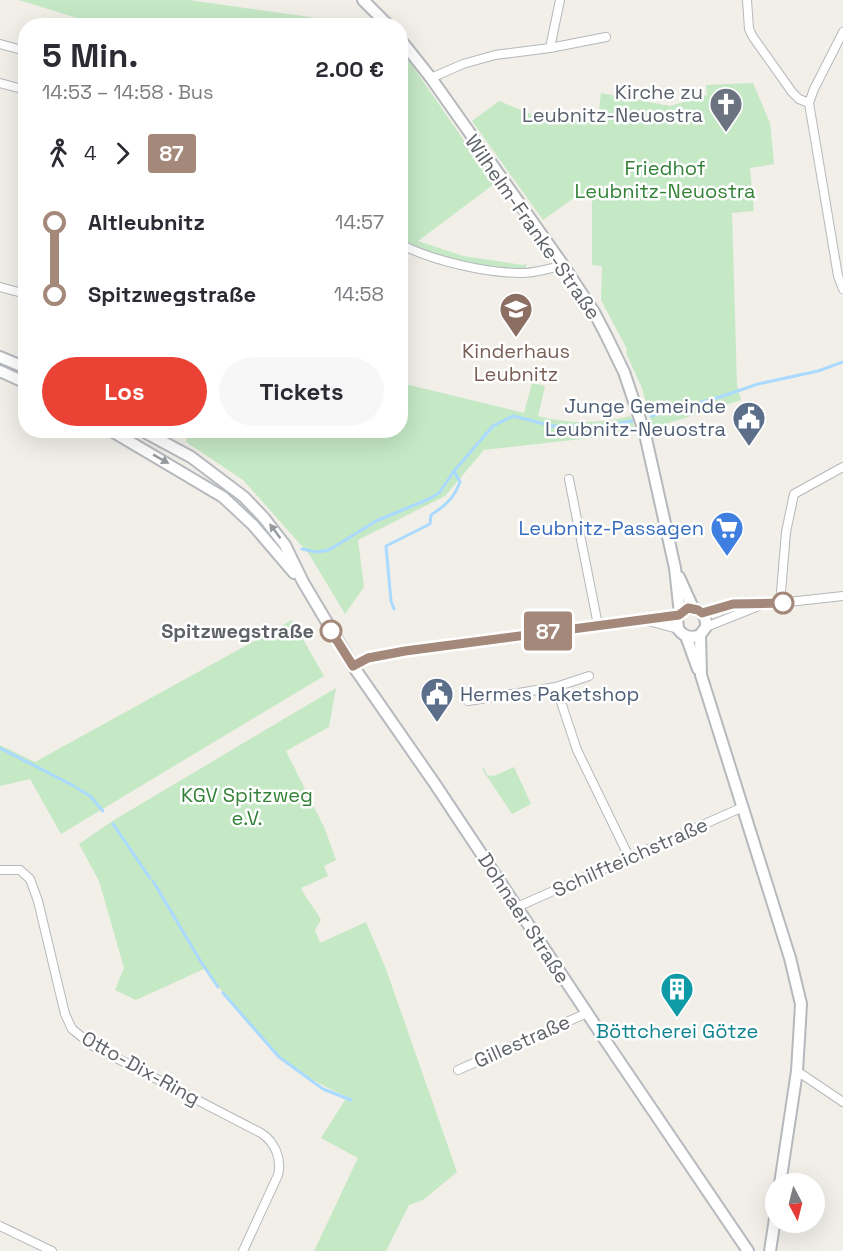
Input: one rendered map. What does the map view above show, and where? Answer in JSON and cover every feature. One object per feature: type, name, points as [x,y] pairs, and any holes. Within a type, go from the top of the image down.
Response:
[{"type":"street","points":[[364,0],[381,18]]},
{"type":"street","points":[[550,48],[560,0]]},
{"type":"street","points":[[747,0],[749,29],[753,37],[792,92],[799,99],[809,103]]},
{"type":"street","points":[[843,32],[809,103],[838,276],[843,289]]},
{"type":"street","points":[[431,78],[463,64],[495,55],[550,48],[606,36]]},
{"type":"street","points":[[0,44],[18,49]]},
{"type":"street","name":"Wilhelm-Franke-Straße","points":[[408,49],[431,78],[562,265],[602,327],[624,372],[640,414],[661,496],[675,568],[679,614]]},
{"type":"street","points":[[0,83],[18,88]]},
{"type":"street","points":[[408,247],[453,262],[496,271],[523,273],[562,265]]},
{"type":"street","points":[[0,287],[18,292]]},
{"type":"street","points":[[0,357],[18,365]]},
{"type":"street","points":[[0,371],[18,379]]},
{"type":"street","name":"Dohnaer Straße","points":[[123,438],[223,497],[253,525],[303,582]]},
{"type":"street","name":"Dohnaer Straße","points":[[156,438],[191,457],[244,497],[285,545],[303,582],[353,666],[435,784],[748,1251]]},
{"type":"street","points":[[780,604],[786,532],[794,494],[843,467]]},
{"type":"street","points":[[569,479],[598,625]]},
{"type":"street","name":"Wilhelm-Franke-Straße","points":[[675,568],[698,610]]},
{"type":"street","points":[[353,666],[368,658],[405,651],[679,614],[684,610],[733,604],[780,604],[843,596]]},
{"type":"street","points":[[641,619],[695,637],[703,631],[761,605]]},
{"type":"street","points":[[698,610],[706,622],[703,631],[701,675]]},
{"type":"street","points":[[679,614],[677,622],[701,675],[798,986],[801,1004],[797,1071],[782,1173]]},
{"type":"street","points":[[468,701],[556,687],[589,676]]},
{"type":"street","points":[[556,687],[577,750],[629,857]]},
{"type":"street","name":"Schilfteichstraße","points":[[517,907],[743,807]]},
{"type":"street","name":"Otto-Dix-Ring","points":[[0,870],[20,870],[30,879],[38,901],[63,1009],[72,1029],[93,1046],[268,1137],[275,1148],[280,1166],[243,1251]]},
{"type":"street","name":"Gillestraße","points":[[458,1070],[587,1013]]},
{"type":"street","points":[[797,1071],[843,1102]]},
{"type":"street","points":[[0,1226],[52,1251]]},
{"type":"street","points":[[770,1251],[773,1233]]},
{"type":"green space","points":[[19,0],[189,0],[316,18],[77,18]]},
{"type":"green space","points":[[408,60],[494,184],[418,241],[463,256],[527,264],[523,273],[453,262],[408,246]]},
{"type":"green space","name":"Friedhof Leubnitz-Neuostra","points":[[753,83],[770,123],[774,164],[750,168],[754,211],[732,213],[737,385],[741,400],[653,428],[642,388],[626,353],[627,349],[601,300],[602,266],[592,265],[592,195],[578,195],[543,220],[472,121],[499,101],[536,116],[598,119],[601,93],[670,106],[707,95],[706,85]]},
{"type":"green space","points":[[532,383],[545,386],[538,416],[584,422],[631,416],[636,433],[484,450],[445,496],[358,540],[364,587],[345,614],[309,554],[243,480],[186,442],[187,438],[408,438],[408,385],[524,413]]},
{"type":"green space","name":"KGV Spitzweg e.V.","points":[[292,620],[324,676],[61,834],[30,779],[0,786],[0,745],[35,762]]},
{"type":"green space","points":[[336,688],[329,727],[286,751],[325,829],[336,860],[324,866],[328,876],[301,888],[321,920],[315,930],[320,943],[366,922],[386,969],[457,1172],[423,1200],[409,1205],[386,1251],[314,1251],[358,1158],[321,1138],[347,1097],[310,1078],[276,1054],[239,1013],[206,968],[136,1000],[115,990],[124,968],[99,881],[79,844],[114,820]]},
{"type":"green space","points":[[514,767],[531,804],[512,814],[482,769],[484,768],[487,775],[494,776]]},
{"type":"waterway","points":[[651,416],[758,384],[818,371],[843,362]]},
{"type":"waterway","points":[[302,549],[317,552],[329,550],[376,521],[439,493],[454,471],[493,426],[513,416],[553,426],[602,426],[632,421]]},
{"type":"waterway","points":[[394,609],[391,601],[386,546],[430,524],[431,515],[449,501],[458,488],[460,482],[454,471]]},
{"type":"waterway","points":[[0,748],[74,786]]},
{"type":"waterway","points":[[77,788],[90,796],[103,811]]},
{"type":"waterway","points":[[113,824],[150,878]]},
{"type":"waterway","points":[[153,881],[218,987]]},
{"type":"waterway","points":[[223,993],[279,1057],[323,1089],[351,1100]]},
{"type":"bus line","name":"87","points":[[331,631],[353,666],[368,658],[405,651],[679,615],[688,608],[702,613],[733,604],[783,603]]},
{"type":"place","name":"Kirche zu Leubnitz-Neuostra","points":[[726,133]]},
{"type":"place","name":"Kinderhaus Leubnitz","points":[[516,338]]},
{"type":"place","name":"Junge Gemeinde Leubnitz-Neuostra","points":[[749,447]]},
{"type":"place","name":"Leubnitz-Passagen","points":[[727,557]]},
{"type":"place","name":"Spitzwegstraße","points":[[331,631]]},
{"type":"place","name":"Hermes Paketshop","points":[[437,723]]},
{"type":"place","name":"Böttcherei Götze","points":[[677,1018]]}]
